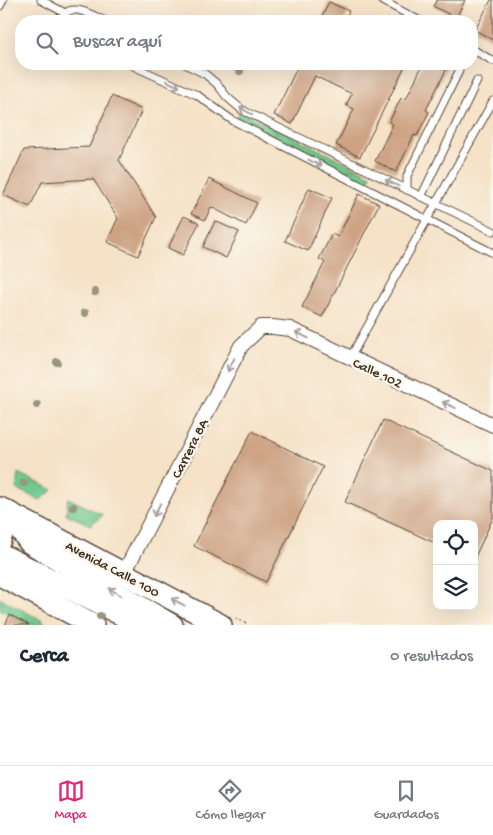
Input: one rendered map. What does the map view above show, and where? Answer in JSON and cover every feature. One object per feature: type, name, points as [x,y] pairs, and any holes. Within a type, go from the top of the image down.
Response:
[{"type":"main road","name":"Avenida Calle 100","points":[[3,509],[221,625]]},
{"type":"main road","name":"Avenida Calle 100","points":[[3,509],[30,543],[172,625]]},
{"type":"main road","points":[[0,540],[6,525],[3,509]]},
{"type":"main road","points":[[6,561],[142,625]]},
{"type":"main road","points":[[0,575],[81,622]]},
{"type":"street","name":"Calle 102","points":[[261,327],[290,329],[349,359],[493,425]]},
{"type":"street","name":"Carrera 8A","points":[[124,573],[241,346],[261,327]]},
{"type":"lane","points":[[0,6],[3,0]]},
{"type":"lane","points":[[41,0],[65,13],[75,8],[94,15]]},
{"type":"lane","points":[[381,0],[409,15]]},
{"type":"lane","points":[[478,52],[493,61]]},
{"type":"lane","points":[[142,70],[196,95],[232,120],[493,254]]},
{"type":"lane","points":[[197,70],[205,74],[242,110],[493,232]]},
{"type":"lane","points":[[407,190],[407,176],[459,71]]},
{"type":"lane","points":[[422,197],[477,81]]},
{"type":"lane","points":[[349,359],[493,101]]},
{"type":"green space","points":[[240,111],[371,175],[366,185],[236,119]]},
{"type":"green space","points":[[18,473],[53,490],[40,500],[16,489]]},
{"type":"green space","points":[[68,498],[103,515],[90,525],[66,514]]},
{"type":"green space","points":[[0,598],[43,621],[44,625],[29,625],[0,609]]},
{"type":"building","points":[[437,0],[465,0],[458,15],[450,15],[433,6]]},
{"type":"building","points":[[491,0],[493,0],[493,40],[478,32],[478,24]]},
{"type":"building","points":[[329,2],[349,11],[347,15],[323,15]]},
{"type":"building","points":[[296,70],[403,70],[360,157],[336,145],[354,109],[346,105],[352,94],[315,76],[292,124],[274,115]]},
{"type":"building","points":[[420,70],[446,70],[426,110],[429,112],[417,136],[414,135],[396,172],[375,161],[393,124],[389,122],[401,98],[406,99]]},
{"type":"building","points":[[112,96],[142,110],[119,160],[156,217],[138,256],[107,242],[118,218],[93,179],[42,182],[30,207],[3,195],[24,150],[89,147]]},
{"type":"building","points":[[209,179],[257,203],[246,225],[211,207],[205,220],[191,214]]},
{"type":"building","points":[[309,188],[332,198],[308,251],[285,241]]},
{"type":"building","points":[[359,194],[379,204],[322,317],[302,307],[325,262],[319,259],[332,234],[338,237]]},
{"type":"building","points":[[184,216],[199,223],[183,255],[168,248]]},
{"type":"building","points":[[215,221],[239,232],[226,258],[203,247]]},
{"type":"building","points":[[383,420],[493,471],[493,518],[478,550],[478,520],[433,520],[433,542],[345,502]]},
{"type":"building","points":[[252,431],[323,467],[266,582],[194,546]]},
{"type":"building","points":[[10,615],[29,625],[5,625]]}]
